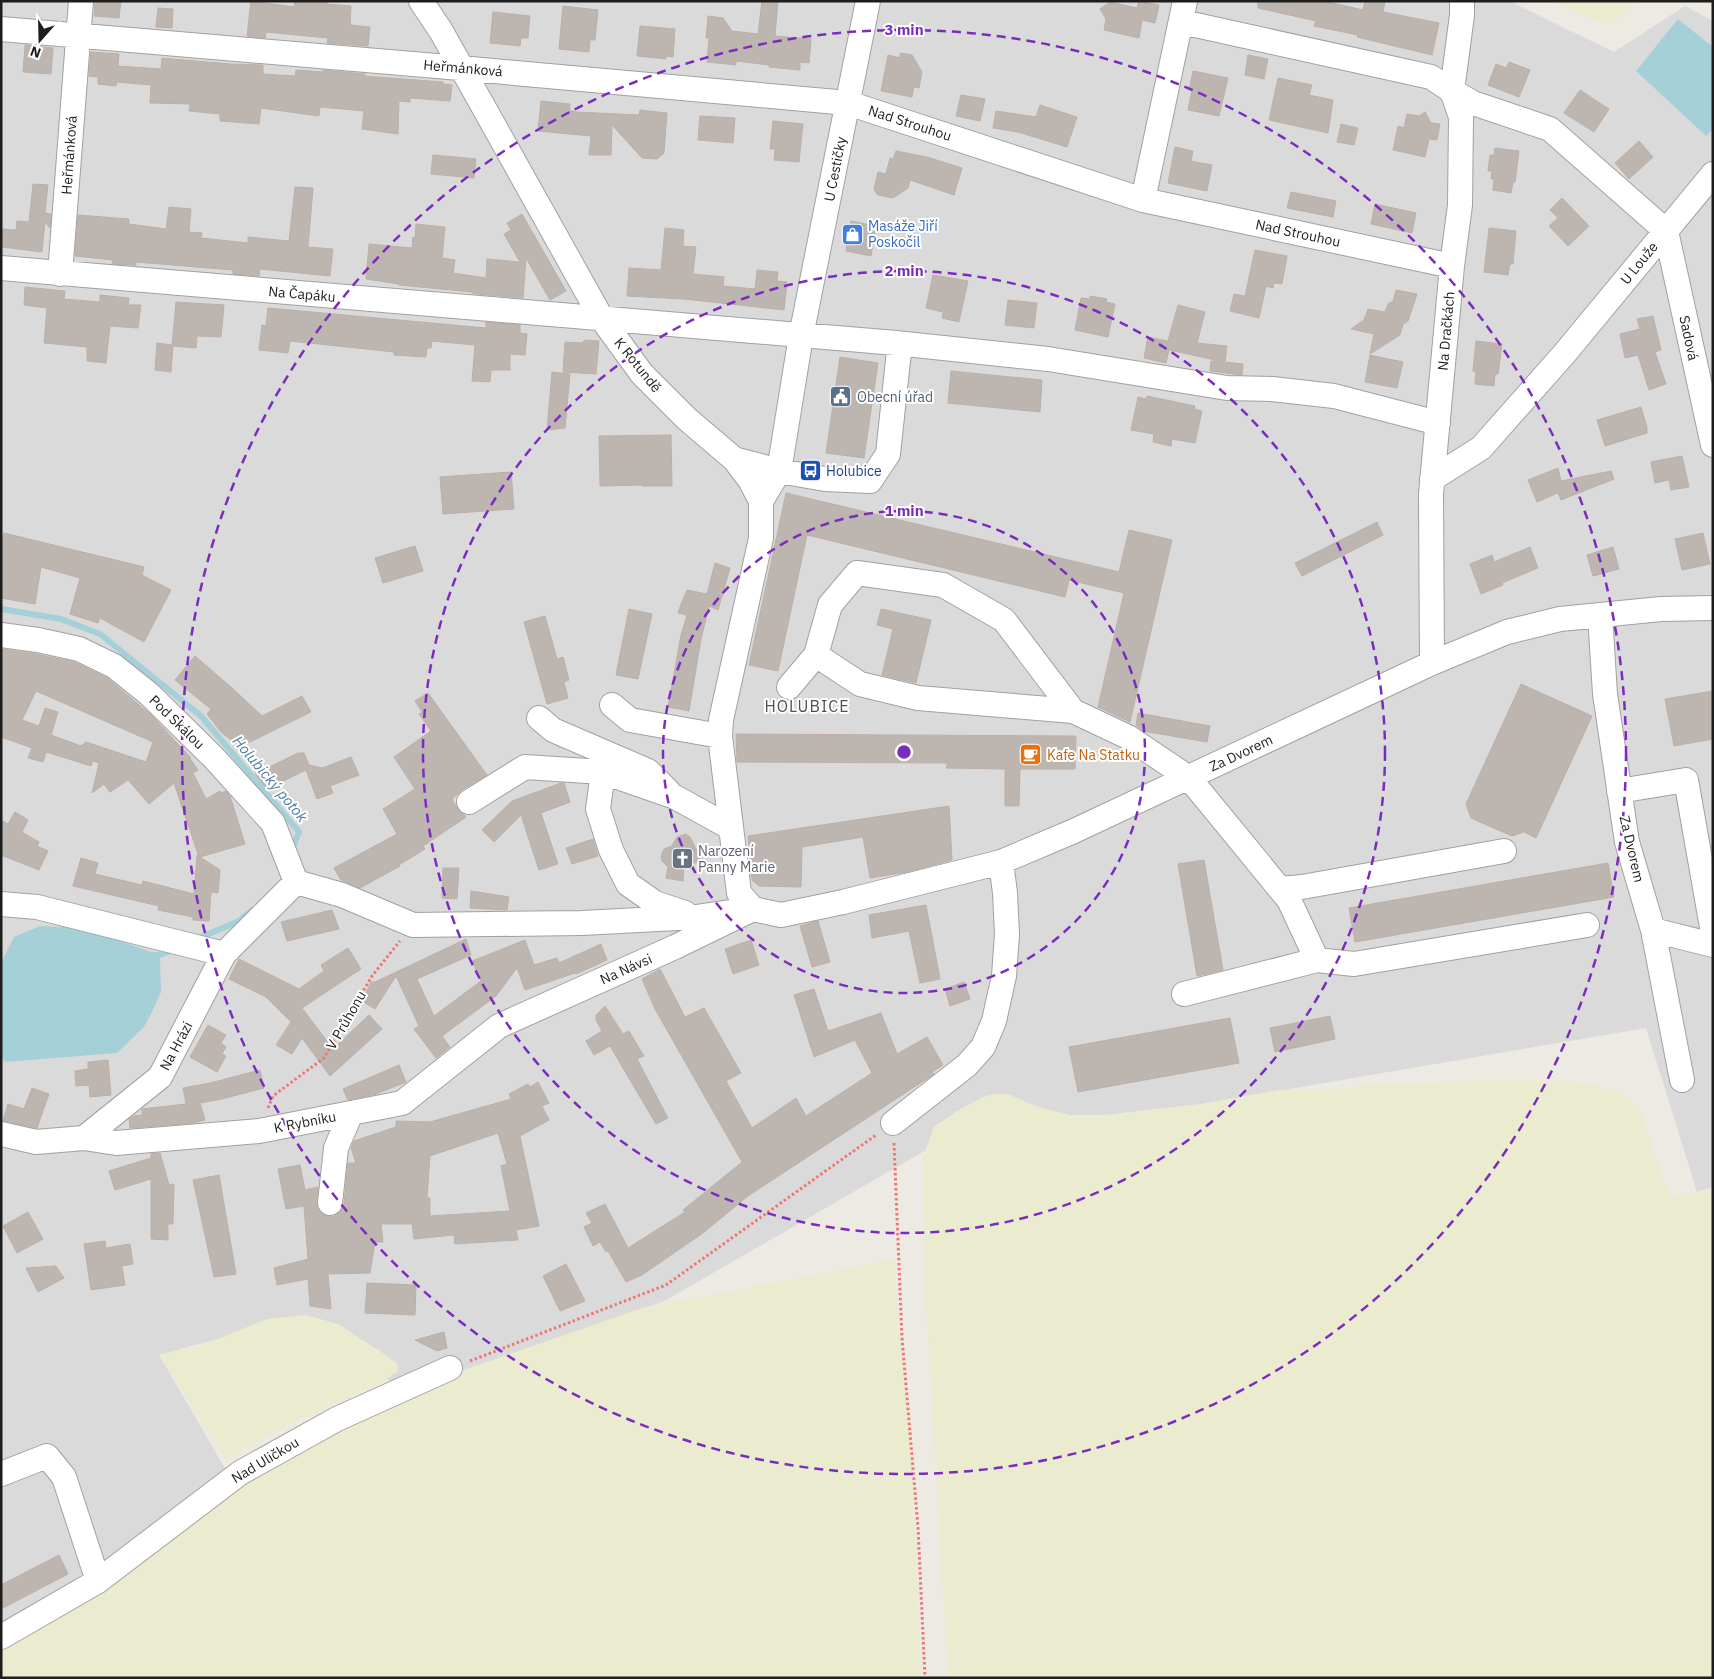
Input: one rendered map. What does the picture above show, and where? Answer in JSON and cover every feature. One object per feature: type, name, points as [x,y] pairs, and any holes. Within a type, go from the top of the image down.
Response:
[{"type":"street","name":"Heřmánková","points":[[60,274],[81,1]]},
{"type":"street","name":"K Rotundě","points":[[421,1],[441,31],[602,319],[642,374],[687,419],[734,459],[750,480],[761,501],[761,538],[721,720],[720,736]]},
{"type":"street","name":"U Cestičky","points":[[779,471],[801,336],[868,1]]},
{"type":"street","name":"Na Dračkách","points":[[1432,663],[1431,494],[1452,266],[1460,205],[1461,117],[1452,92],[1462,15],[1462,1]]},
{"type":"street","points":[[1143,200],[1183,11],[1431,77],[1452,92]]},
{"type":"street","name":"Heřmánková","points":[[1,30],[460,68],[848,103]]},
{"type":"street","name":"U Louže","points":[[1432,479],[1481,448],[1565,353],[1666,231],[1550,129],[1473,103],[1452,92]]},
{"type":"street","name":"Nad Strouhou","points":[[848,103],[1143,200],[1452,266]]},
{"type":"street","points":[[1666,231],[1713,174]]},
{"type":"street","name":"Sadová","points":[[1666,231],[1713,445]]},
{"type":"street","name":"Na Čapáku","points":[[1,268],[896,343],[1048,360],[1227,388],[1272,389],[1334,396],[1438,423]]},
{"type":"street","points":[[734,459],[779,471],[825,479],[870,481],[888,454],[899,351],[896,343]]},
{"type":"street","points":[[761,501],[779,471]]},
{"type":"street","points":[[789,687],[816,655],[830,606],[856,573],[943,586],[1004,620],[1073,711]]},
{"type":"street","name":"Za Dvorem","points":[[1001,862],[1189,778],[1432,663],[1507,632],[1560,619],[1660,609],[1713,608]]},
{"type":"street","name":"Za Dvorem","points":[[1600,615],[1605,694],[1627,842],[1653,930],[1682,1080]]},
{"type":"street","name":"Pod Skálou","points":[[1,635],[80,648],[114,666],[148,694],[214,758],[273,823],[296,882]]},
{"type":"street","points":[[816,655],[860,684],[918,698],[1073,711],[1128,737],[1189,778],[1289,900],[1317,960]]},
{"type":"street","points":[[612,705],[630,720],[720,736],[739,893],[753,909]]},
{"type":"street","points":[[540,718],[553,730],[648,771],[674,798]]},
{"type":"street","points":[[469,802],[526,768],[603,772],[674,798],[732,828]]},
{"type":"street","points":[[603,772],[598,809],[611,850],[628,884],[655,903],[696,917]]},
{"type":"street","points":[[1619,790],[1686,780],[1713,934]]},
{"type":"street","points":[[1280,889],[1302,888],[1504,851]]},
{"type":"street","points":[[296,882],[342,895],[413,925],[582,923],[696,917],[753,909],[781,915],[842,902],[1001,862],[1007,934],[1004,976],[994,1021],[983,1047],[967,1064],[893,1123]]},
{"type":"street","name":"Na Hrázi","points":[[84,1138],[160,1077],[224,954],[296,882]]},
{"type":"street","points":[[1,904],[38,907],[224,954]]},
{"type":"street","name":"Na Návsi","points":[[499,1026],[675,947],[753,909]]},
{"type":"street","points":[[1184,994],[1317,960],[1354,964],[1586,925]]},
{"type":"street","points":[[1653,930],[1713,945]]},
{"type":"street","name":"K Rybníku","points":[[1,1134],[36,1142],[84,1138],[116,1143],[259,1131],[402,1103],[499,1026]]},
{"type":"street","points":[[330,1203],[336,1148],[351,1113]]},
{"type":"street","name":"Nad Uličkou","points":[[1,1637],[98,1581],[240,1473],[337,1419],[450,1368]]},
{"type":"street","points":[[1,1474],[47,1456],[64,1477],[98,1581]]},
{"type":"path","name":"V Průhonu","points":[[259,1131],[273,1096],[324,1058],[372,976],[413,925]]},
{"type":"path","points":[[450,1368],[666,1285],[893,1123]]},
{"type":"path","points":[[893,1123],[902,1338],[918,1527],[925,1678]]},
{"type":"shaded area","points":[[1,1],[1509,1],[1614,52],[1685,6],[1713,21],[1713,1187],[1697,1192],[1646,1028],[1201,1104],[1105,1115],[1070,1115],[1041,1108],[1007,1094],[934,1127],[926,1150],[668,1299],[430,1382],[414,1394],[386,1379],[398,1370],[397,1364],[338,1324],[267,1319],[218,1339],[159,1355],[236,1487],[1,1650]]},
{"type":"green space","points":[[1551,1],[1639,1],[1612,24],[1599,22]]},
{"type":"green space","points":[[1490,1079],[1584,1083],[1615,1091],[1640,1106],[1655,1156],[1671,1196],[1713,1190],[1713,1678],[948,1678],[926,1306],[923,1157],[934,1127],[957,1111],[985,1096],[999,1094],[1007,1094],[1041,1108],[1070,1115],[1105,1115],[1201,1104],[1279,1090],[1326,1090],[1373,1084],[1414,1084]]},
{"type":"green space","points":[[894,1259],[910,1425],[921,1678],[1,1678],[1,1650],[245,1480],[429,1382],[648,1306]]},
{"type":"green space","points":[[306,1315],[338,1324],[397,1364],[398,1371],[386,1380],[279,1429],[226,1460],[159,1355],[201,1346],[267,1319]]},
{"type":"water","points":[[1678,19],[1713,47],[1713,129],[1706,136],[1636,71]]},
{"type":"water","points":[[40,926],[84,928],[160,955],[161,992],[144,1027],[117,1053],[5,1062],[1,1056],[1,963],[14,937]]},
{"type":"building","points":[[95,1],[121,1],[119,18],[94,16]]},
{"type":"building","points":[[251,1],[294,7],[295,1],[327,1],[327,4],[351,6],[350,25],[370,27],[368,46],[327,43],[328,38],[266,32],[265,38],[247,36]]},
{"type":"building","points":[[762,1],[778,1],[775,36],[811,39],[809,63],[800,62],[800,70],[736,61],[736,65],[707,62],[709,38],[706,38],[708,16],[723,18],[732,31],[758,34]]},
{"type":"building","points":[[1139,1],[1159,5],[1155,23],[1142,20],[1139,38],[1104,30],[1106,19],[1100,9],[1110,2],[1137,8]]},
{"type":"building","points":[[1258,1],[1324,1],[1363,10],[1365,1],[1385,1],[1383,12],[1439,23],[1432,55],[1357,37],[1358,35],[1314,26],[1316,21],[1258,8]]},
{"type":"building","points":[[563,6],[598,10],[595,40],[590,40],[589,52],[559,49]]},
{"type":"building","points":[[158,8],[173,9],[172,28],[156,27]]},
{"type":"building","points":[[493,12],[530,16],[528,38],[521,38],[520,46],[490,43]]},
{"type":"building","points":[[640,26],[675,29],[673,57],[666,56],[666,59],[637,56]]},
{"type":"building","points":[[25,45],[53,48],[51,74],[23,72]]},
{"type":"building","points":[[91,52],[119,54],[118,66],[161,69],[162,58],[263,65],[263,74],[295,76],[296,70],[323,72],[323,70],[365,74],[364,76],[443,82],[443,84],[452,85],[450,101],[410,98],[410,102],[399,101],[398,134],[362,129],[364,111],[320,107],[319,116],[261,108],[259,124],[220,121],[220,114],[189,111],[190,104],[150,103],[151,85],[117,82],[116,86],[98,84],[98,77],[89,76]]},
{"type":"building","points":[[900,53],[912,55],[922,72],[919,88],[914,87],[912,97],[881,91],[888,55],[900,58]]},
{"type":"building","points":[[1248,55],[1268,59],[1264,79],[1245,75]]},
{"type":"building","points":[[1509,62],[1530,70],[1519,97],[1488,85],[1496,64],[1506,68]]},
{"type":"building","points":[[1193,71],[1228,78],[1219,116],[1188,110],[1192,91],[1189,90]]},
{"type":"building","points":[[1278,78],[1312,85],[1309,95],[1333,100],[1328,133],[1269,120]]},
{"type":"building","points":[[1580,90],[1609,109],[1594,132],[1564,113]]},
{"type":"building","points":[[961,95],[985,99],[980,121],[956,116]]},
{"type":"building","points":[[541,101],[570,104],[569,110],[576,112],[639,115],[640,110],[667,113],[664,153],[657,159],[642,158],[612,125],[611,155],[589,155],[591,136],[538,131]]},
{"type":"building","points":[[1040,105],[1077,117],[1067,147],[1018,132],[993,128],[996,111],[1036,117]]},
{"type":"building","points":[[1425,112],[1431,123],[1440,124],[1437,140],[1429,139],[1425,157],[1393,150],[1398,126],[1404,128],[1407,114],[1419,116]]},
{"type":"building","points":[[700,116],[735,118],[733,143],[698,140]]},
{"type":"building","points":[[773,121],[803,124],[799,162],[774,160],[775,149],[770,149]]},
{"type":"building","points":[[1341,124],[1358,128],[1354,145],[1337,142]]},
{"type":"building","points":[[1639,141],[1653,157],[1629,179],[1615,163]]},
{"type":"building","points":[[1175,147],[1193,151],[1191,161],[1212,165],[1207,191],[1168,183]]},
{"type":"building","points":[[1495,148],[1519,151],[1515,182],[1513,182],[1511,193],[1493,190],[1494,179],[1491,179],[1492,171],[1488,171],[1490,155],[1494,155]]},
{"type":"building","points":[[896,151],[927,157],[962,168],[954,195],[910,180],[908,188],[893,198],[878,195],[874,190],[878,172],[886,174],[890,158],[893,159]]},
{"type":"building","points":[[433,155],[476,159],[474,178],[431,174]]},
{"type":"building","points":[[33,184],[48,185],[45,213],[51,214],[50,228],[45,222],[42,252],[2,247],[3,229],[16,230],[17,221],[29,222]]},
{"type":"building","points":[[295,187],[313,188],[308,247],[333,249],[330,276],[260,269],[259,276],[233,274],[233,270],[136,262],[136,265],[112,264],[113,260],[75,256],[78,215],[129,219],[129,224],[166,229],[169,207],[191,209],[189,232],[202,233],[201,238],[248,243],[248,237],[289,241]]},
{"type":"building","points":[[1291,192],[1336,201],[1333,217],[1287,208]]},
{"type":"building","points":[[1562,198],[1589,226],[1568,246],[1549,226],[1558,218],[1550,210]]},
{"type":"building","points":[[1375,204],[1416,213],[1412,233],[1371,224]]},
{"type":"building","points":[[522,214],[566,291],[550,300],[526,258],[523,298],[399,285],[366,279],[369,244],[412,248],[416,224],[445,227],[442,258],[455,260],[453,273],[486,278],[487,259],[520,262],[504,234],[511,230],[507,223]]},
{"type":"building","points":[[851,221],[876,226],[871,256],[846,251]]},
{"type":"building","points":[[665,228],[684,230],[683,246],[696,247],[693,274],[724,277],[723,286],[755,289],[757,270],[778,272],[777,281],[787,282],[784,310],[684,299],[627,296],[629,268],[661,270]]},
{"type":"building","points":[[1489,228],[1516,231],[1513,264],[1510,264],[1508,275],[1484,272]]},
{"type":"building","points":[[1255,250],[1287,256],[1282,284],[1274,283],[1273,288],[1266,286],[1259,318],[1230,311],[1234,294],[1245,296]]},
{"type":"building","points":[[933,275],[968,281],[959,322],[942,318],[943,312],[926,308]]},
{"type":"building","points":[[25,287],[65,291],[64,299],[100,302],[100,295],[129,298],[128,305],[141,305],[138,328],[110,326],[106,363],[87,361],[87,347],[44,343],[47,308],[24,305]]},
{"type":"building","points":[[1396,290],[1417,294],[1408,321],[1403,324],[1400,335],[1370,354],[1374,334],[1351,329],[1364,320],[1368,309],[1385,312],[1388,304],[1393,301]]},
{"type":"building","points":[[1090,296],[1107,299],[1106,302],[1115,304],[1108,337],[1075,330],[1081,298],[1090,299]]},
{"type":"building","points":[[1008,300],[1037,303],[1034,328],[1005,325]]},
{"type":"building","points":[[176,302],[224,305],[221,337],[197,336],[196,348],[173,346],[171,372],[155,370],[157,343],[172,345]]},
{"type":"building","points":[[1178,305],[1205,312],[1197,343],[1227,346],[1225,362],[1243,364],[1242,375],[1210,371],[1211,361],[1220,361],[1169,350],[1166,363],[1144,358],[1148,337],[1168,341]]},
{"type":"building","points":[[268,308],[486,328],[486,322],[520,325],[520,333],[527,334],[525,355],[510,354],[510,370],[491,370],[490,382],[472,381],[475,345],[432,341],[431,348],[427,348],[426,357],[394,355],[394,352],[290,341],[288,353],[259,350],[262,325],[266,326]]},
{"type":"building","points":[[1653,316],[1661,350],[1655,352],[1666,384],[1649,390],[1638,355],[1625,358],[1620,334],[1640,329],[1637,319]]},
{"type":"building","points":[[585,340],[599,341],[596,374],[563,372],[565,342],[582,343]]},
{"type":"building","points":[[1476,341],[1502,344],[1498,374],[1495,374],[1494,386],[1475,384],[1476,372],[1473,371]]},
{"type":"building","points":[[1370,355],[1403,362],[1397,388],[1365,382]]},
{"type":"building","points":[[840,357],[878,363],[864,458],[826,453]]},
{"type":"building","points":[[951,371],[1042,380],[1040,412],[948,403]]},
{"type":"building","points":[[552,372],[570,374],[565,428],[547,430]]},
{"type":"building","points":[[1147,396],[1195,406],[1194,409],[1202,411],[1195,443],[1172,439],[1171,446],[1153,442],[1154,434],[1131,430],[1138,397],[1146,399]]},
{"type":"building","points":[[1641,407],[1647,433],[1605,446],[1597,420]]},
{"type":"building","points":[[671,435],[672,486],[600,486],[599,436]]},
{"type":"building","points":[[1682,456],[1689,487],[1671,490],[1669,480],[1655,483],[1651,462]]},
{"type":"building","points":[[1558,468],[1561,481],[1611,471],[1614,479],[1561,500],[1558,493],[1537,502],[1528,480]]},
{"type":"building","points":[[511,472],[514,509],[443,514],[440,477]]},
{"type":"building","points":[[786,493],[1119,572],[1129,530],[1172,540],[1130,722],[1098,707],[1124,593],[1069,580],[1065,597],[807,535],[778,671],[749,665]]},
{"type":"building","points":[[1377,522],[1383,535],[1302,576],[1295,563]]},
{"type":"building","points":[[4,533],[144,567],[142,575],[171,590],[144,642],[100,618],[98,623],[70,614],[80,578],[41,567],[35,604],[1,598],[1,543]]},
{"type":"building","points":[[1703,533],[1710,564],[1682,570],[1675,539]]},
{"type":"building","points":[[415,546],[423,571],[383,583],[375,558]]},
{"type":"building","points":[[1530,547],[1538,568],[1481,594],[1470,564],[1492,555],[1494,562]]},
{"type":"building","points":[[1613,547],[1619,569],[1593,576],[1587,555]]},
{"type":"building","points":[[715,563],[730,568],[718,610],[709,606],[701,639],[689,711],[668,707],[681,635],[687,615],[678,613],[687,590],[707,594]]},
{"type":"building","points":[[629,609],[652,614],[638,679],[616,675]]},
{"type":"building","points":[[881,609],[931,620],[916,683],[882,675],[893,629],[877,625]]},
{"type":"building","points":[[545,616],[557,659],[563,657],[569,680],[564,682],[568,698],[547,704],[524,622]]},
{"type":"building","points":[[1,649],[74,662],[107,678],[150,714],[191,758],[189,757],[198,770],[193,773],[206,799],[220,791],[221,793],[226,791],[230,796],[245,844],[200,857],[220,870],[218,893],[211,892],[209,921],[193,920],[193,917],[158,910],[159,906],[73,886],[81,858],[98,863],[95,874],[142,885],[143,881],[194,894],[197,855],[199,857],[174,783],[149,804],[128,780],[110,792],[104,784],[92,793],[99,763],[93,761],[91,766],[46,752],[43,762],[28,758],[32,748],[1,737]],"holes":[[[36,691],[153,742],[146,762],[86,742],[81,746],[51,735],[58,712],[45,708],[39,726],[22,720]]]},
{"type":"building","points":[[195,656],[262,716],[302,696],[311,712],[240,747],[221,732],[207,714],[211,709],[175,680]]},
{"type":"building","points":[[1521,684],[1592,716],[1536,838],[1524,832],[1512,836],[1471,818],[1466,804]]},
{"type":"building","points":[[1713,691],[1713,739],[1674,746],[1665,699]]},
{"type":"building","points":[[428,693],[487,775],[462,790],[452,799],[458,810],[466,817],[423,846],[425,849],[400,866],[360,888],[341,880],[334,868],[397,834],[383,809],[415,789],[394,757],[431,731],[419,714],[422,712],[415,701]]},
{"type":"building","points":[[1138,713],[1210,726],[1207,742],[1143,731],[1136,725]]},
{"type":"building","points":[[736,734],[1076,736],[1075,769],[1020,769],[1019,806],[1005,806],[1005,769],[946,768],[948,763],[737,762]]},
{"type":"building","points":[[298,753],[304,753],[309,765],[322,768],[351,757],[359,775],[330,786],[333,793],[317,799],[306,770],[267,789],[255,774]]},
{"type":"building","points":[[564,783],[570,802],[541,813],[558,864],[539,870],[521,815],[494,842],[482,830],[512,801]]},
{"type":"building","points":[[949,806],[952,860],[907,872],[870,878],[863,837],[802,847],[801,887],[759,886],[752,880],[748,836]]},
{"type":"building","points":[[15,812],[28,820],[22,832],[39,842],[37,846],[48,851],[39,870],[1,855],[1,820],[8,824]]},
{"type":"building","name":"Narození Panny Marie","points":[[686,834],[690,837],[703,862],[684,864],[683,881],[666,878],[668,867],[662,861],[662,853],[664,849],[672,846],[677,837]]},
{"type":"building","points":[[593,839],[598,856],[572,864],[566,848]]},
{"type":"building","points":[[1204,860],[1223,970],[1197,976],[1178,864]]},
{"type":"building","points":[[1608,863],[1614,897],[1355,942],[1349,908]]},
{"type":"building","points":[[443,868],[459,868],[457,899],[442,898]]},
{"type":"building","points":[[471,891],[509,897],[507,910],[470,908]]},
{"type":"building","points":[[926,905],[940,979],[920,983],[909,931],[872,938],[869,915]]},
{"type":"building","points":[[332,910],[339,929],[287,941],[281,922]]},
{"type":"building","points":[[818,921],[830,962],[812,967],[800,926]]},
{"type":"building","points":[[466,939],[471,955],[417,979],[434,1016],[481,981],[472,961],[525,940],[534,965],[557,958],[559,963],[601,944],[607,960],[576,974],[525,990],[517,968],[496,996],[442,1036],[450,1047],[436,1058],[414,1029],[419,1026],[396,976],[375,1009],[362,1001],[371,982],[375,982]]},
{"type":"building","points":[[751,940],[759,965],[733,974],[725,949]]},
{"type":"building","points":[[348,948],[361,969],[302,1008],[333,1049],[369,1015],[382,1029],[330,1076],[302,1038],[292,1054],[276,1045],[291,1022],[266,997],[229,979],[239,959],[299,989],[324,971],[321,965]]},
{"type":"building","points":[[660,969],[685,1017],[704,1008],[741,1073],[726,1081],[752,1128],[796,1098],[806,1116],[872,1073],[855,1040],[814,1057],[794,995],[814,989],[828,1031],[881,1013],[897,1054],[927,1037],[943,1065],[932,1072],[934,1074],[748,1196],[703,1233],[642,1275],[626,1282],[608,1251],[606,1252],[600,1242],[593,1246],[584,1227],[592,1223],[586,1213],[605,1204],[628,1248],[685,1212],[683,1210],[742,1162],[655,1009],[642,979]]},
{"type":"building","points":[[964,982],[970,999],[950,1006],[945,989]]},
{"type":"building","points":[[605,1006],[623,1034],[629,1031],[644,1056],[637,1059],[668,1118],[656,1124],[610,1046],[594,1055],[586,1041],[602,1031],[596,1020],[596,1015]]},
{"type":"building","points":[[1330,1016],[1335,1039],[1275,1052],[1270,1028]]},
{"type":"building","points":[[1230,1018],[1239,1063],[1078,1092],[1069,1047]]},
{"type":"building","points":[[208,1025],[226,1035],[221,1043],[226,1047],[222,1054],[226,1056],[217,1072],[190,1057]]},
{"type":"building","points":[[108,1060],[111,1095],[90,1097],[89,1085],[76,1086],[75,1071],[88,1069],[88,1062]]},
{"type":"building","points":[[399,1065],[406,1082],[376,1094],[348,1100],[343,1089]]},
{"type":"building","points":[[260,1070],[264,1088],[200,1103],[205,1120],[194,1123],[130,1128],[129,1119],[142,1115],[142,1109],[186,1104],[183,1088]]},
{"type":"building","points":[[538,1082],[549,1103],[542,1106],[549,1120],[520,1136],[539,1226],[516,1230],[518,1240],[455,1244],[454,1235],[414,1239],[412,1224],[381,1224],[383,1242],[375,1242],[370,1273],[328,1274],[331,1309],[310,1306],[308,1279],[277,1285],[274,1268],[308,1259],[304,1206],[286,1209],[278,1169],[300,1165],[305,1190],[318,1187],[316,1202],[318,1209],[322,1214],[329,1217],[335,1216],[341,1211],[344,1204],[348,1163],[356,1163],[351,1148],[354,1141],[396,1127],[396,1121],[430,1122],[511,1099],[509,1094],[528,1084],[530,1087]],"holes":[[[498,1133],[507,1164],[501,1166],[510,1211],[430,1216],[430,1198],[427,1198],[430,1156]]]},
{"type":"building","points":[[32,1088],[49,1094],[37,1128],[3,1121],[8,1104],[24,1109]]},
{"type":"building","points":[[160,1153],[169,1185],[174,1184],[173,1224],[168,1224],[168,1240],[151,1239],[151,1179],[115,1190],[109,1171],[151,1158],[151,1154]]},
{"type":"building","points":[[219,1175],[236,1274],[214,1277],[193,1180]]},
{"type":"building","points":[[28,1212],[43,1239],[17,1253],[3,1226]]},
{"type":"building","points":[[105,1241],[106,1248],[130,1244],[133,1264],[122,1266],[125,1285],[91,1290],[84,1244]]},
{"type":"building","points":[[566,1264],[585,1301],[560,1311],[543,1276]]},
{"type":"building","points":[[56,1266],[64,1278],[38,1292],[26,1268]]},
{"type":"building","points":[[367,1283],[416,1285],[415,1315],[365,1313]]},
{"type":"building","points":[[444,1332],[447,1348],[437,1351],[415,1340]]},
{"type":"building","points":[[59,1555],[68,1574],[1,1609],[1,1585]]},
{"type":"waterway","name":"Holubický potok","points":[[1,609],[61,619],[100,634],[201,716],[299,832],[291,852]]},
{"type":"waterway","name":"Holubický potok","points":[[197,939],[239,921],[252,910]]},
{"type":"waterway","name":"Holubický potok","points":[[152,955],[160,955],[174,949]]},
{"type":"place","name":"Masáže Jiří Poskočil","points":[[852,234]]},
{"type":"place","name":"Obecní úřad","points":[[841,397]]},
{"type":"place","name":"Holubice","points":[[810,471]]},
{"type":"place","name":"Kafe Na Statku","points":[[1031,755]]},
{"type":"place","name":"Narození Panny Marie","points":[[682,859]]},
{"type":"district","name":"HOLUBICE","points":[[807,706]]}]
